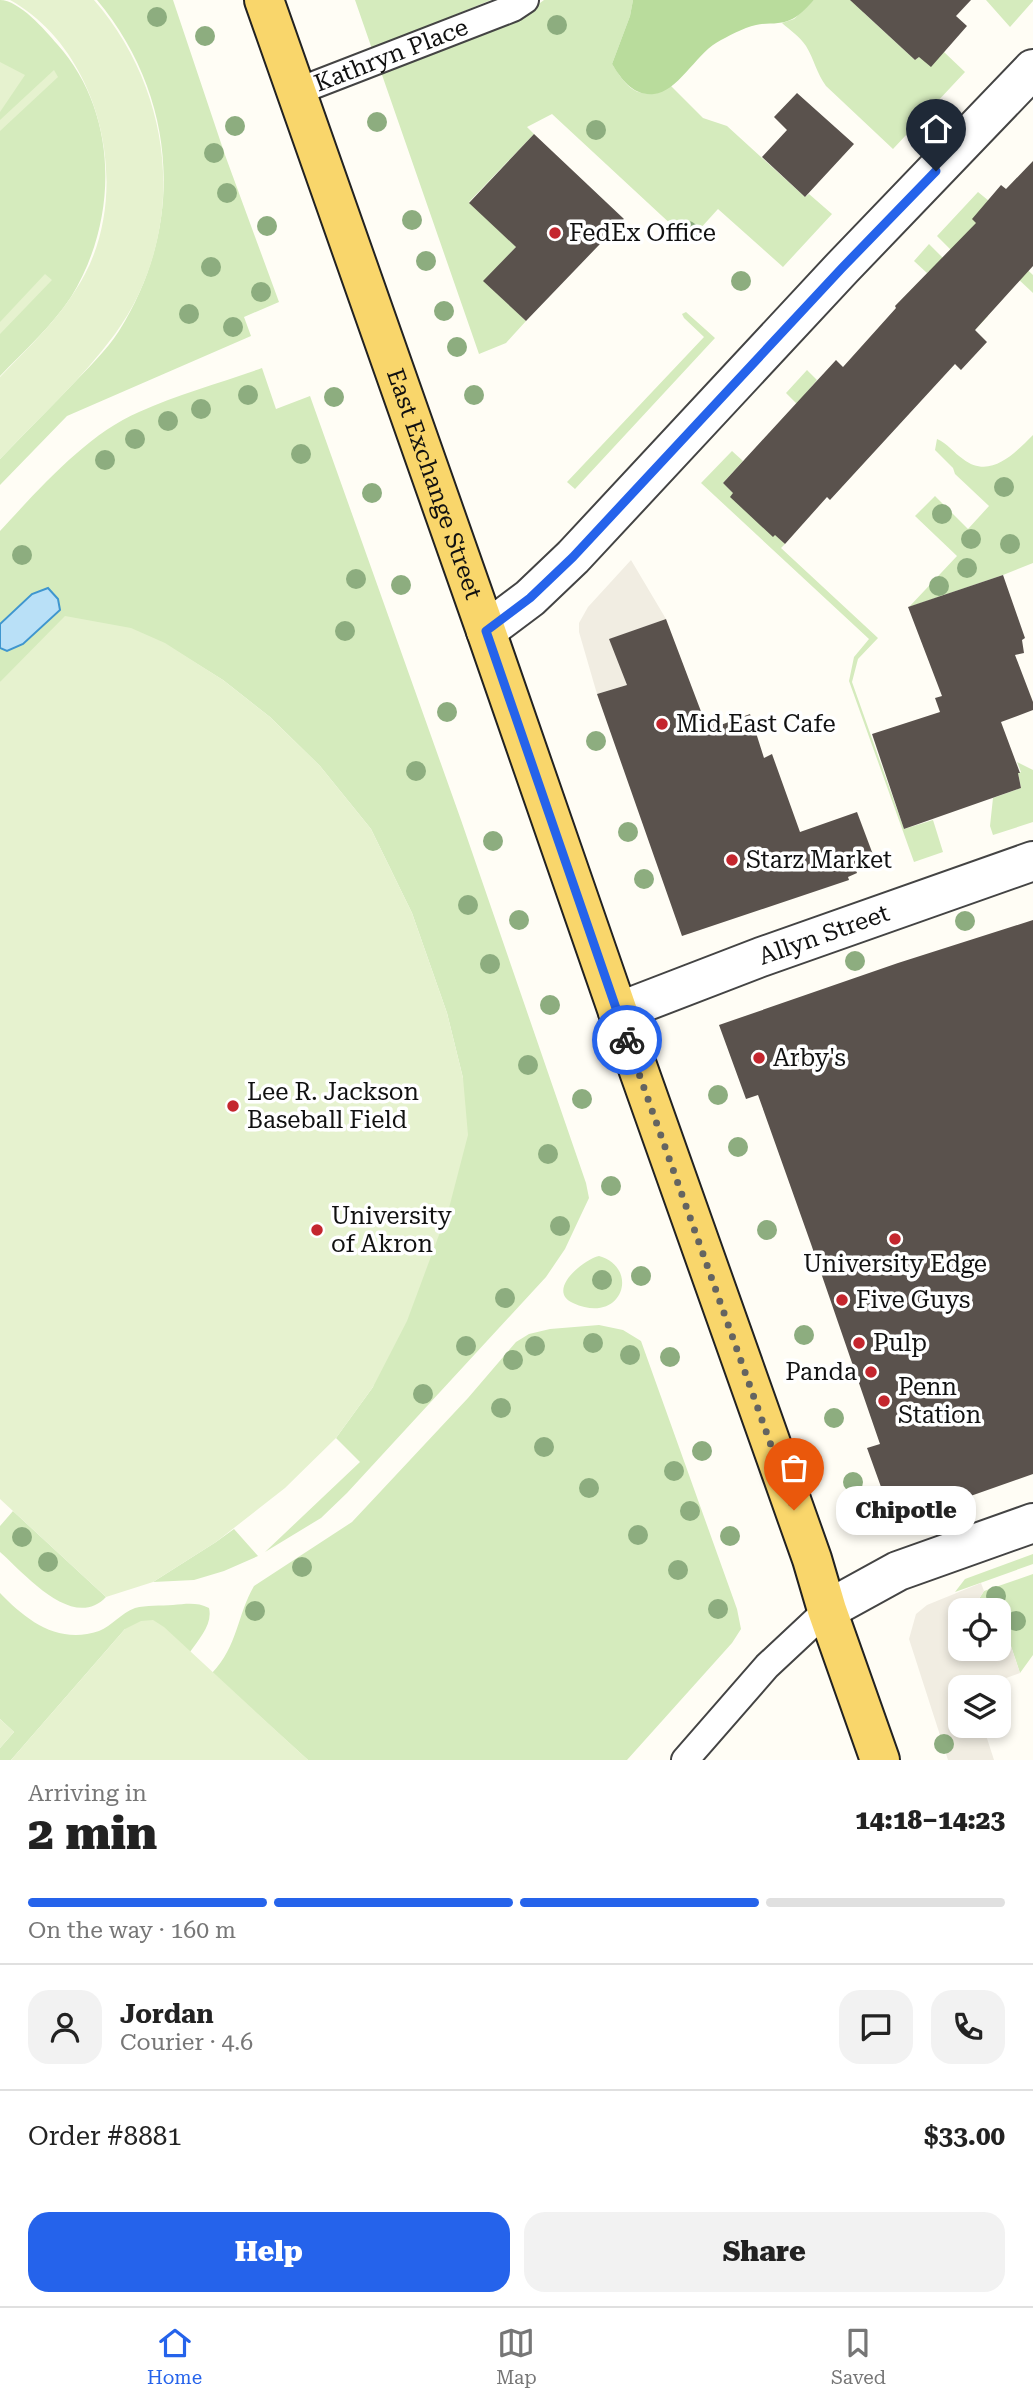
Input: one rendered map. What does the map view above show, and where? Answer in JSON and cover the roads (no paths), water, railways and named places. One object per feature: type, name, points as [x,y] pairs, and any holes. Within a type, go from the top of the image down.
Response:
[{"type":"main road","name":"East Exchange Street","points":[[264,0],[880,1760]]},
{"type":"street","points":[[486,631],[530,598],[573,557],[842,268],[1033,69]]},
{"type":"street","name":"Allyn Street","points":[[618,1012],[785,948],[1033,861]]},
{"type":"street","points":[[827,1610],[898,1571],[1033,1523]]},
{"type":"lane","name":"Kathryn Place","points":[[296,93],[513,8],[525,0]]},
{"type":"lane","points":[[685,1760],[767,1666],[827,1610]]},
{"type":"water","points":[[48,588],[58,599],[60,610],[23,644],[7,651],[0,648],[0,624],[32,594]]},
{"type":"place","name":"FedEx Office","points":[[555,233]]},
{"type":"place","name":"Mid East Cafe","points":[[662,724]]},
{"type":"place","name":"Starz Market","points":[[732,860]]},
{"type":"place","name":"Arby's","points":[[759,1058]]},
{"type":"place","name":"Lee R. Jackson Baseball Field","points":[[233,1106]]},
{"type":"place","name":"University of Akron","points":[[317,1230]]},
{"type":"place","name":"University Edge","points":[[895,1239]]},
{"type":"place","name":"Five Guys","points":[[842,1300]]},
{"type":"place","name":"Pulp","points":[[859,1343]]},
{"type":"place","name":"Panda","points":[[871,1372]]},
{"type":"place","name":"Penn Station","points":[[884,1401]]},
{"type":"place","name":"Chipotle","points":[[794,1510]]}]
